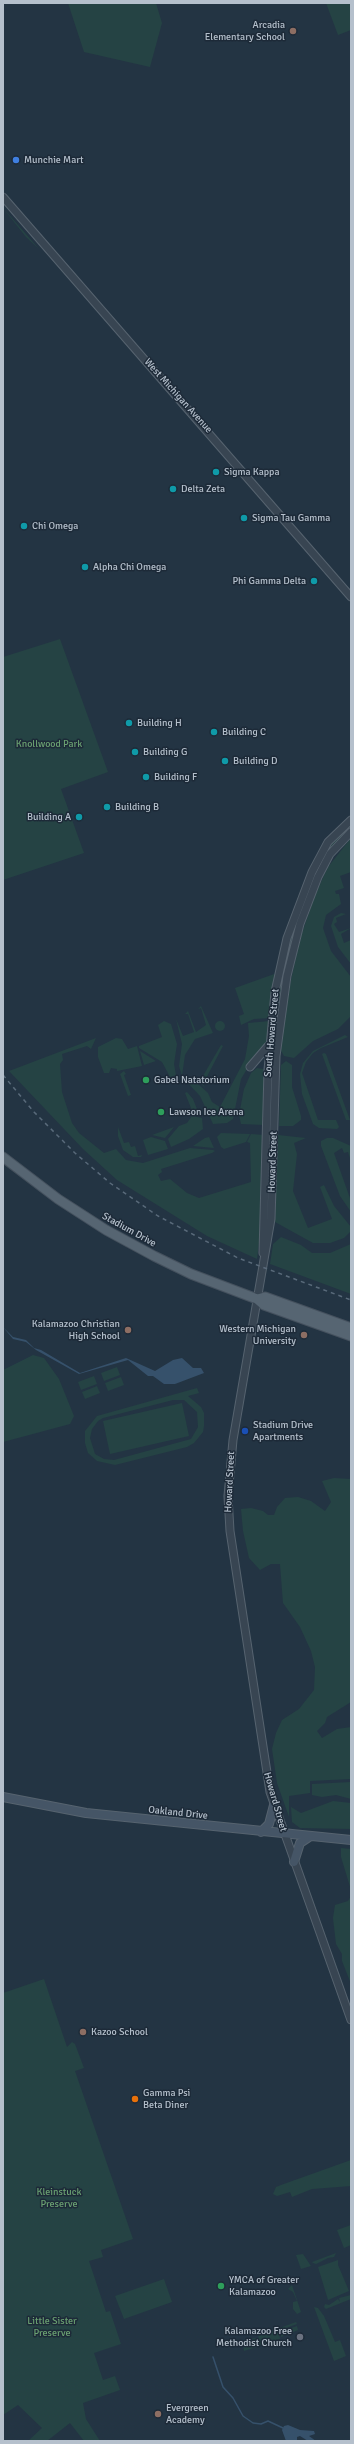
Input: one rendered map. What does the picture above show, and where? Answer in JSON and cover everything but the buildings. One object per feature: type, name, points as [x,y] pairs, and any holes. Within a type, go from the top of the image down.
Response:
[{"type":"main road","name":"Stadium Drive","points":[[3,1157],[58,1199],[106,1230],[191,1274],[257,1299],[264,1305],[351,1336]]},
{"type":"main road","name":"Stadium Drive","points":[[257,1299],[265,1297],[351,1328]]},
{"type":"main road","name":"Oakland Drive","points":[[3,1797],[86,1813],[284,1835],[351,1840]]},
{"type":"main road","points":[[261,1832],[269,1824],[274,1805]]},
{"type":"main road","points":[[294,1862],[300,1843],[308,1837]]},
{"type":"street","name":"West Michigan Avenue","points":[[3,197],[351,597]]},
{"type":"street","name":"South Howard Street","points":[[263,1266],[270,1036],[281,961],[302,894],[328,842],[351,820]]},
{"type":"street","name":"Howard Street","points":[[351,832],[339,843],[325,862],[302,918],[291,956],[281,1011],[277,1049],[271,1219],[233,1440],[228,1508],[266,1774],[284,1835],[351,2020]]},
{"type":"street","points":[[268,1070],[260,1065],[250,1067],[266,1050],[270,1036]]},
{"type":"green space","points":[[68,3],[156,3],[162,23],[150,67],[84,52]]},
{"type":"green space","points":[[326,3],[351,3],[351,30],[338,35]]},
{"type":"green space","points":[[3,208],[11,217],[39,249],[26,237]]},
{"type":"green space","name":"Knollwood Park","points":[[60,639],[108,772],[61,789],[84,853],[3,880],[3,657]]},
{"type":"green space","points":[[351,823],[351,826],[325,857],[284,974],[275,1049],[269,1185],[272,1047],[280,982],[290,940],[309,885],[332,842]]},
{"type":"green space","points":[[351,838],[351,872],[340,876],[344,888],[335,891],[336,894],[339,894],[341,904],[326,915],[323,928],[331,951],[351,977],[351,1016],[338,1029],[313,1041],[294,1058],[284,1056],[280,1049],[286,1003],[300,939],[315,895],[328,867]]},
{"type":"green space","points":[[341,913],[346,914],[336,918],[337,922],[334,924],[339,932],[351,928],[341,934],[344,943],[351,940],[351,964],[338,947],[331,926],[334,917]]},
{"type":"green space","points":[[277,973],[270,1018],[254,1019],[241,1025],[239,1016],[244,1014],[235,988]]},
{"type":"green space","points":[[201,1006],[213,1033],[195,1039],[185,1055],[182,1076],[179,1066],[182,1044],[176,1019],[183,1036],[194,1032],[188,1014],[185,1014],[188,1011],[196,1032],[206,1025],[201,1008],[198,1009]]},
{"type":"green space","points":[[164,1021],[171,1024],[177,1044],[174,1064],[176,1075],[170,1077],[162,1062],[139,1048],[139,1046],[162,1037],[158,1025]]},
{"type":"green space","points":[[220,1021],[225,1026],[220,1031],[215,1026]]},
{"type":"green space","points":[[270,1021],[266,1048],[250,1064],[241,1079],[233,1119],[227,1123],[213,1124],[200,1096],[185,1080],[190,1079],[197,1083],[208,1093],[212,1102],[220,1107],[245,1059],[249,1036],[248,1023]]},
{"type":"green space","points":[[345,1035],[348,1037],[321,1048],[313,1053],[306,1062],[302,1073],[318,1120],[336,1120],[339,1127],[337,1129],[319,1128],[313,1124],[302,1094],[300,1074],[303,1063],[313,1051]]},
{"type":"green space","points":[[96,1038],[91,1049],[87,1046],[62,1054],[63,1060],[60,1064],[62,1092],[72,1123],[79,1133],[104,1153],[116,1149],[126,1160],[143,1163],[190,1148],[213,1150],[215,1151],[212,1153],[161,1169],[162,1172],[158,1175],[161,1181],[170,1179],[187,1193],[199,1198],[251,1182],[250,1143],[247,1142],[251,1134],[264,1135],[261,1227],[257,1259],[207,1236],[117,1180],[83,1149],[9,1071]]},
{"type":"green space","points":[[116,1038],[122,1039],[128,1049],[137,1046],[142,1066],[117,1071],[117,1069],[111,1068],[109,1073],[104,1073],[98,1057],[98,1047]]},
{"type":"green space","points":[[221,1045],[223,1046],[203,1084],[205,1088],[197,1079],[200,1081]]},
{"type":"green space","points":[[140,1051],[156,1061],[144,1065]]},
{"type":"green space","points":[[322,1054],[326,1054],[350,1120],[346,1120]]},
{"type":"green space","points":[[286,1061],[292,1065],[292,1087],[301,1120],[293,1126],[279,1126],[281,1065]]},
{"type":"green space","points":[[257,1068],[263,1069],[266,1073],[264,1125],[241,1124],[239,1115],[244,1089],[251,1073]]},
{"type":"green space","points":[[124,1071],[131,1095],[128,1096],[120,1074]]},
{"type":"green space","points":[[187,1092],[193,1099],[199,1114],[193,1113],[185,1093]]},
{"type":"green space","points":[[192,1116],[202,1118],[203,1129],[189,1139],[171,1147],[168,1139],[179,1126],[187,1123]]},
{"type":"green space","points":[[118,1127],[124,1143],[129,1142],[131,1147],[135,1146],[138,1156],[142,1155],[141,1157],[133,1157],[123,1150],[118,1136]]},
{"type":"green space","points":[[174,1127],[165,1138],[152,1135]]},
{"type":"green space","points":[[221,1133],[250,1134],[246,1142],[224,1149],[221,1147],[217,1137]]},
{"type":"green space","points":[[278,1135],[306,1138],[294,1143],[297,1154],[293,1191],[308,1228],[332,1219],[320,1187],[324,1185],[334,1206],[351,1227],[350,1232],[344,1238],[330,1243],[313,1243],[275,1222]]},
{"type":"green space","points":[[151,1137],[165,1141],[168,1149],[148,1155],[143,1140]]},
{"type":"green space","points":[[209,1137],[214,1148],[193,1146],[205,1138]]},
{"type":"green space","points":[[327,1138],[333,1138],[351,1146],[351,1161],[348,1152],[344,1153],[342,1148],[334,1153],[351,1201],[351,1212],[340,1196],[321,1146],[321,1141]]},
{"type":"green space","points":[[281,1237],[301,1245],[312,1253],[330,1253],[351,1244],[351,1294],[270,1264],[273,1244]]},
{"type":"green space","points":[[33,1355],[44,1358],[59,1379],[74,1416],[70,1424],[3,1442],[3,1370]]},
{"type":"green space","points":[[117,1367],[120,1375],[104,1381],[101,1373]]},
{"type":"green space","points":[[94,1376],[97,1384],[81,1390],[78,1382]]},
{"type":"green space","points":[[121,1377],[124,1385],[108,1391],[105,1383]]},
{"type":"green space","points":[[97,1386],[100,1393],[85,1399],[82,1392]]},
{"type":"green space","points":[[197,1388],[199,1393],[188,1396],[201,1407],[204,1413],[204,1426],[203,1432],[194,1443],[187,1447],[115,1465],[97,1461],[88,1453],[85,1443],[85,1431],[97,1416]],"holes":[[[173,1400],[184,1400],[197,1412],[198,1427],[191,1439],[114,1460],[104,1459],[95,1454],[90,1438],[92,1429],[98,1421],[103,1418]]]},
{"type":"green space","points":[[182,1403],[189,1436],[110,1454],[103,1421]]},
{"type":"green space","points":[[334,1478],[351,1479],[351,1702],[327,1717],[325,1723],[317,1731],[322,1738],[337,1729],[351,1727],[351,1779],[310,1781],[310,1793],[289,1796],[289,1817],[277,1783],[272,1749],[276,1733],[282,1720],[299,1709],[314,1690],[315,1667],[311,1651],[300,1627],[283,1603],[280,1564],[271,1564],[260,1570],[249,1558],[243,1531],[241,1509],[251,1508],[263,1511],[268,1515],[274,1515],[277,1507],[285,1498],[298,1497],[311,1501],[325,1511],[331,1502],[322,1481]]},
{"type":"green space","points":[[351,1782],[351,1799],[336,1795],[322,1797],[312,1795],[312,1784]]},
{"type":"green space","points":[[333,1801],[351,1803],[351,1829],[300,1828],[292,1822],[291,1807],[301,1813]]},
{"type":"green space","points":[[341,1848],[351,1849],[351,1890],[341,1857]]},
{"type":"green space","points":[[351,1896],[351,1984],[342,1961],[342,1954],[336,1944],[333,1918],[335,1905],[348,1901]]},
{"type":"green space","points":[[44,1979],[67,2047],[72,2042],[75,2044],[84,2068],[75,2071],[133,2239],[101,2250],[103,2257],[89,2261],[106,2312],[110,2311],[121,2344],[94,2353],[103,2380],[115,2376],[120,2390],[83,2403],[86,2419],[100,2441],[84,2441],[70,2423],[47,2441],[28,2441],[42,2428],[18,2405],[3,2415],[3,1993]]},
{"type":"green space","points":[[351,2160],[351,2186],[312,2189],[292,2197],[290,2192],[277,2196],[273,2194],[276,2187]]},
{"type":"green space","points":[[351,2225],[351,2245],[344,2248],[337,2230]]},
{"type":"green space","points":[[336,2253],[334,2257],[328,2258],[316,2264],[312,2262]]},
{"type":"green space","points":[[303,2254],[311,2266],[301,2269],[296,2255]]},
{"type":"green space","points":[[338,2260],[338,2265],[349,2291],[328,2300],[318,2267]]},
{"type":"green space","points":[[164,2279],[172,2302],[124,2319],[115,2296]]},
{"type":"green space","points":[[292,2285],[301,2312],[297,2314],[293,2309],[293,2302],[297,2301],[293,2292],[288,2289]]},
{"type":"green space","points":[[351,2295],[351,2299],[326,2309],[324,2307],[325,2304],[329,2305],[338,2299],[340,2302],[339,2298]]},
{"type":"green space","points":[[314,2307],[318,2308],[324,2316],[335,2342],[340,2340],[346,2356],[334,2361]]},
{"type":"green space","points":[[296,2322],[297,2324],[275,2332],[279,2333],[280,2339],[244,2351],[243,2342],[254,2338],[259,2339],[258,2336]]},
{"type":"green space","points":[[297,2326],[298,2330],[281,2337],[280,2332]]},
{"type":"water","points":[[3,1327],[13,1337],[26,1340],[34,1348],[41,1350],[80,1373],[126,1358],[155,1371],[173,1360],[182,1358],[193,1368],[201,1368],[204,1373],[175,1384],[164,1384],[153,1376],[148,1376],[128,1360],[79,1374],[36,1350],[26,1342],[13,1339]]},
{"type":"water","points":[[288,2425],[300,2430],[314,2431],[315,2434],[309,2436],[316,2441],[308,2441],[300,2436],[297,2437],[297,2441],[286,2441],[282,2430],[284,2426]]},
{"type":"waterway","points":[[213,2357],[223,2387],[233,2398],[243,2416],[253,2423],[261,2424],[268,2421],[283,2428]]},
{"type":"railway","points":[[3,1075],[34,1112],[75,1153],[110,1183],[158,1216],[238,1258],[351,1300]]},
{"type":"place","name":"Arcadia Elementary School","points":[[293,31]]},
{"type":"place","name":"Munchie Mart","points":[[16,160]]},
{"type":"place","name":"Sigma Kappa","points":[[216,472]]},
{"type":"place","name":"Delta Zeta","points":[[173,489]]},
{"type":"place","name":"Sigma Tau Gamma","points":[[244,518]]},
{"type":"place","name":"Chi Omega","points":[[24,526]]},
{"type":"place","name":"Alpha Chi Omega","points":[[85,567]]},
{"type":"place","name":"Phi Gamma Delta","points":[[314,581]]},
{"type":"place","name":"Building H","points":[[129,723]]},
{"type":"place","name":"Building C","points":[[214,732]]},
{"type":"place","name":"Building G","points":[[135,752]]},
{"type":"place","name":"Building D","points":[[225,761]]},
{"type":"place","name":"Building F","points":[[146,777]]},
{"type":"place","name":"Building B","points":[[107,807]]},
{"type":"place","name":"Building A","points":[[79,817]]},
{"type":"place","name":"Gabel Natatorium","points":[[146,1080]]},
{"type":"place","name":"Lawson Ice Arena","points":[[161,1112]]},
{"type":"place","name":"Kalamazoo Christian High School","points":[[128,1330]]},
{"type":"place","name":"Western Michigan University","points":[[304,1335]]},
{"type":"place","name":"Stadium Drive Apartments","points":[[245,1431]]},
{"type":"place","name":"Kazoo School","points":[[83,2032]]},
{"type":"place","name":"Gamma Psi Beta Diner","points":[[135,2099]]},
{"type":"place","name":"YMCA of Greater Kalamazoo","points":[[221,2286]]},
{"type":"place","name":"Kalamazoo Free Methodist Church","points":[[300,2337]]},
{"type":"place","name":"Evergreen Academy","points":[[158,2414]]},
{"type":"park label","name":"Kleinstuck Preserve","points":[[59,2198]]},
{"type":"park label","name":"Little Sister Preserve","points":[[52,2326]]}]
